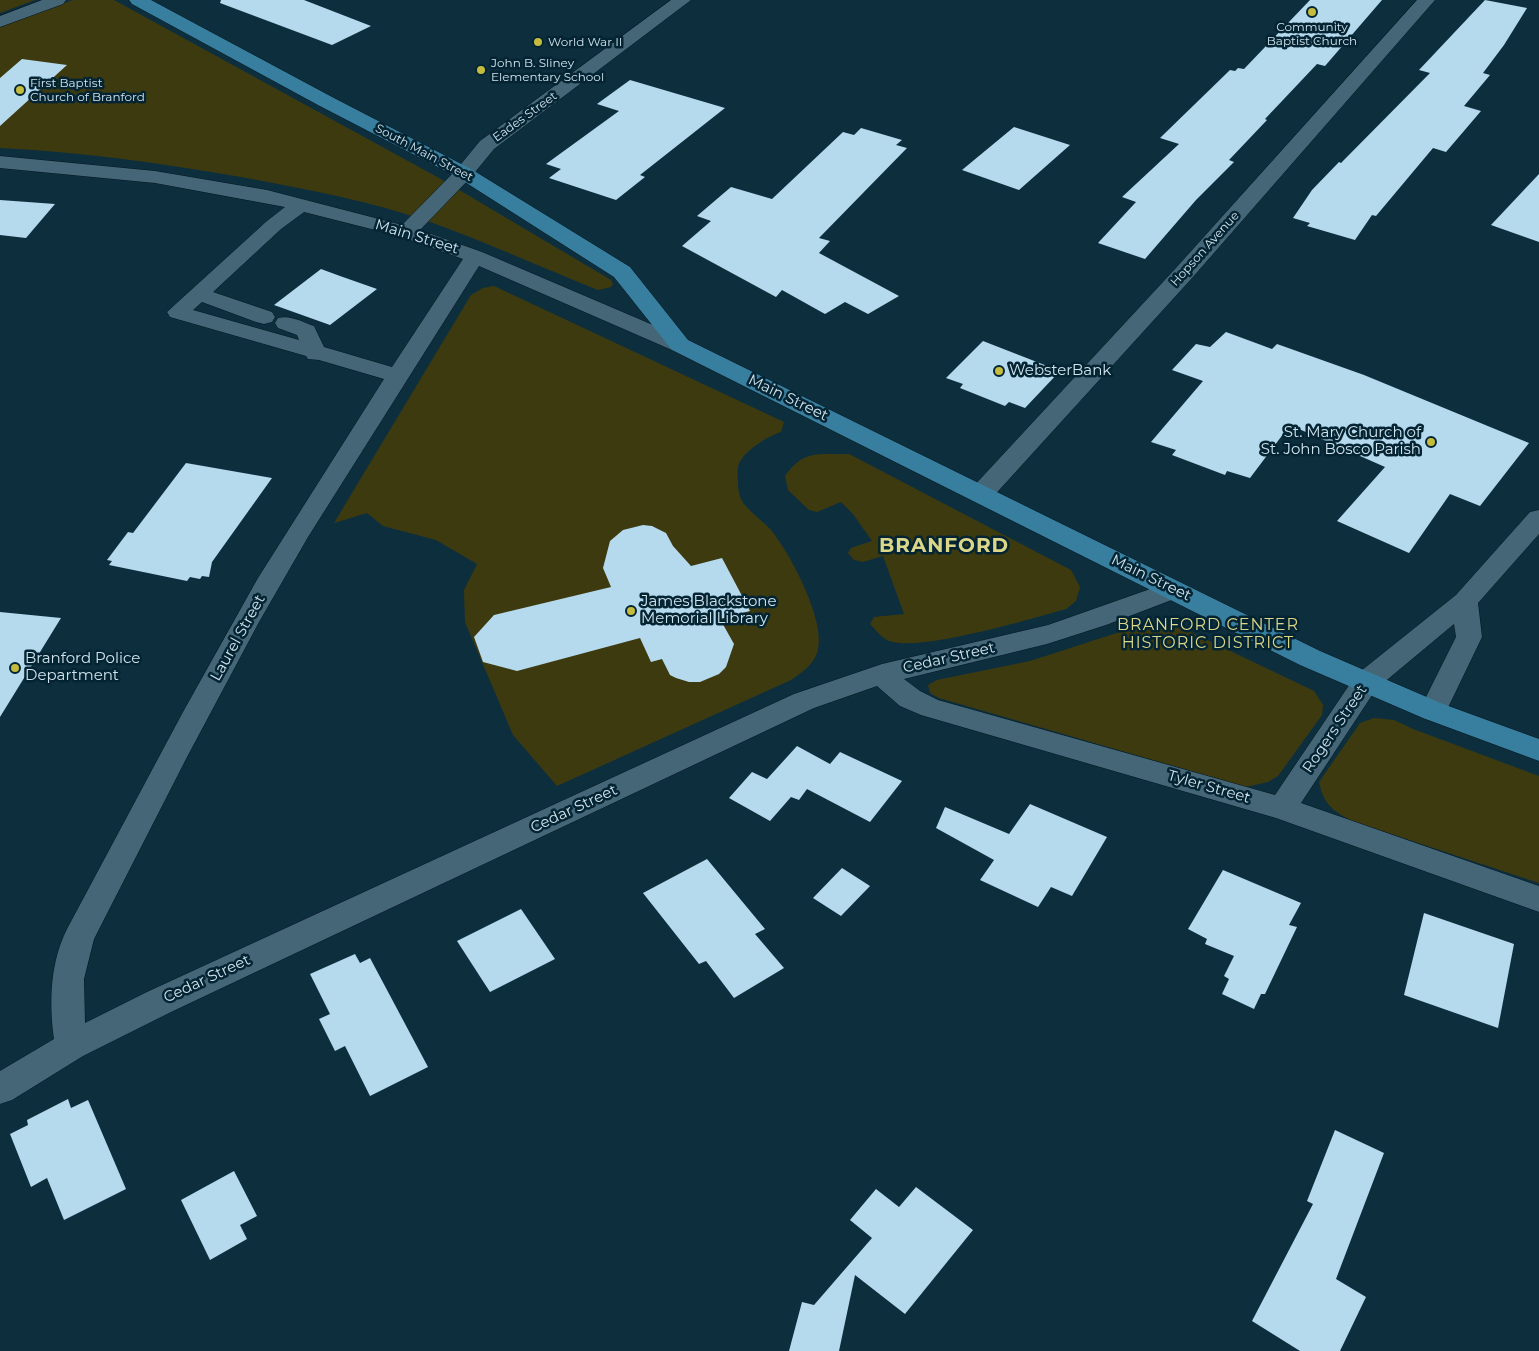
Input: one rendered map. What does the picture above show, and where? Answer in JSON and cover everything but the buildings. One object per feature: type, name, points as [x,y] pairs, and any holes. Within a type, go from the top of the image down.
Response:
[{"type":"main road","name":"South Main Street","points":[[138,0],[325,102],[464,173],[622,272],[680,345]]},
{"type":"main road","name":"Main Street","points":[[680,345],[1310,658],[1433,712],[1539,750]]},
{"type":"street","points":[[0,22],[56,0]]},
{"type":"street","name":"Eades Street","points":[[406,232],[464,173],[487,145],[682,0]]},
{"type":"street","name":"Hopson Avenue","points":[[981,494],[1184,272],[1426,0]]},
{"type":"street","name":"Main Street","points":[[0,162],[155,177],[267,196],[406,232],[475,256],[680,345]]},
{"type":"street","points":[[300,205],[274,225],[178,312],[316,354],[398,376]]},
{"type":"street","name":"Laurel Street","points":[[71,1046],[66,1008],[66,989],[78,938],[258,601],[312,509],[475,256]]},
{"type":"street","points":[[200,294],[264,316]]},
{"type":"street","points":[[286,324],[306,331],[316,354]]},
{"type":"street","name":"Rogers Street","points":[[1282,808],[1366,682],[1465,601],[1539,518]]},
{"type":"street","name":"Cedar Street","points":[[0,1089],[71,1046],[159,1002],[804,701],[882,674],[1048,635],[1098,619],[1173,590]]},
{"type":"street","points":[[1433,712],[1469,637],[1465,601]]},
{"type":"street","name":"Tyler Street","points":[[882,674],[900,693],[931,708],[1282,808],[1539,899]]},
{"type":"shaded area","points":[[0,0],[35,0],[0,13]]},
{"type":"shaded area","points":[[73,0],[114,0],[439,178],[611,280],[613,284],[611,287],[598,290],[433,223],[386,208],[338,196],[241,177],[151,163],[61,152],[0,148],[0,27]]},
{"type":"shaded area","points":[[494,286],[784,422],[781,432],[756,445],[740,461],[738,467],[739,491],[744,504],[771,530],[797,571],[812,607],[819,640],[817,653],[813,661],[791,680],[557,786],[513,735],[465,622],[464,590],[477,564],[436,540],[383,526],[367,513],[334,523],[471,295],[483,288]]},
{"type":"shaded area","points":[[821,454],[849,454],[1071,570],[1080,587],[1076,601],[1066,609],[947,639],[901,643],[885,639],[870,624],[874,617],[904,614],[883,556],[863,562],[854,560],[848,553],[851,548],[872,541],[853,514],[841,502],[817,512],[809,510],[788,490],[785,476],[792,467],[806,457]]},
{"type":"shaded area","points":[[1154,621],[1174,624],[1314,691],[1323,705],[1322,715],[1278,776],[1268,782],[1246,787],[939,698],[930,693],[928,685],[937,680],[1030,661]]},
{"type":"shaded area","points":[[1374,718],[1394,720],[1413,729],[1539,776],[1539,883],[1352,821],[1339,814],[1326,802],[1319,782],[1360,723]]},
{"type":"place","name":"Community Baptist Church","points":[[1312,12]]},
{"type":"place","name":"World War II","points":[[538,42]]},
{"type":"place","name":"John B. Sliney Elementary School","points":[[481,70]]},
{"type":"place","name":"First Baptist Church of Branford","points":[[20,90]]},
{"type":"place","name":"WebsterBank","points":[[999,371]]},
{"type":"place","name":"St. Mary Church of St. John Bosco Parish","points":[[1431,442]]},
{"type":"place","name":"James Blackstone Memorial Library","points":[[631,611]]},
{"type":"place","name":"Branford Police Department","points":[[15,668]]},
{"type":"district","name":"BRANFORD","points":[[944,546]]},
{"type":"district","name":"BRANFORD CENTER HISTORIC DISTRICT","points":[[1208,634]]}]
